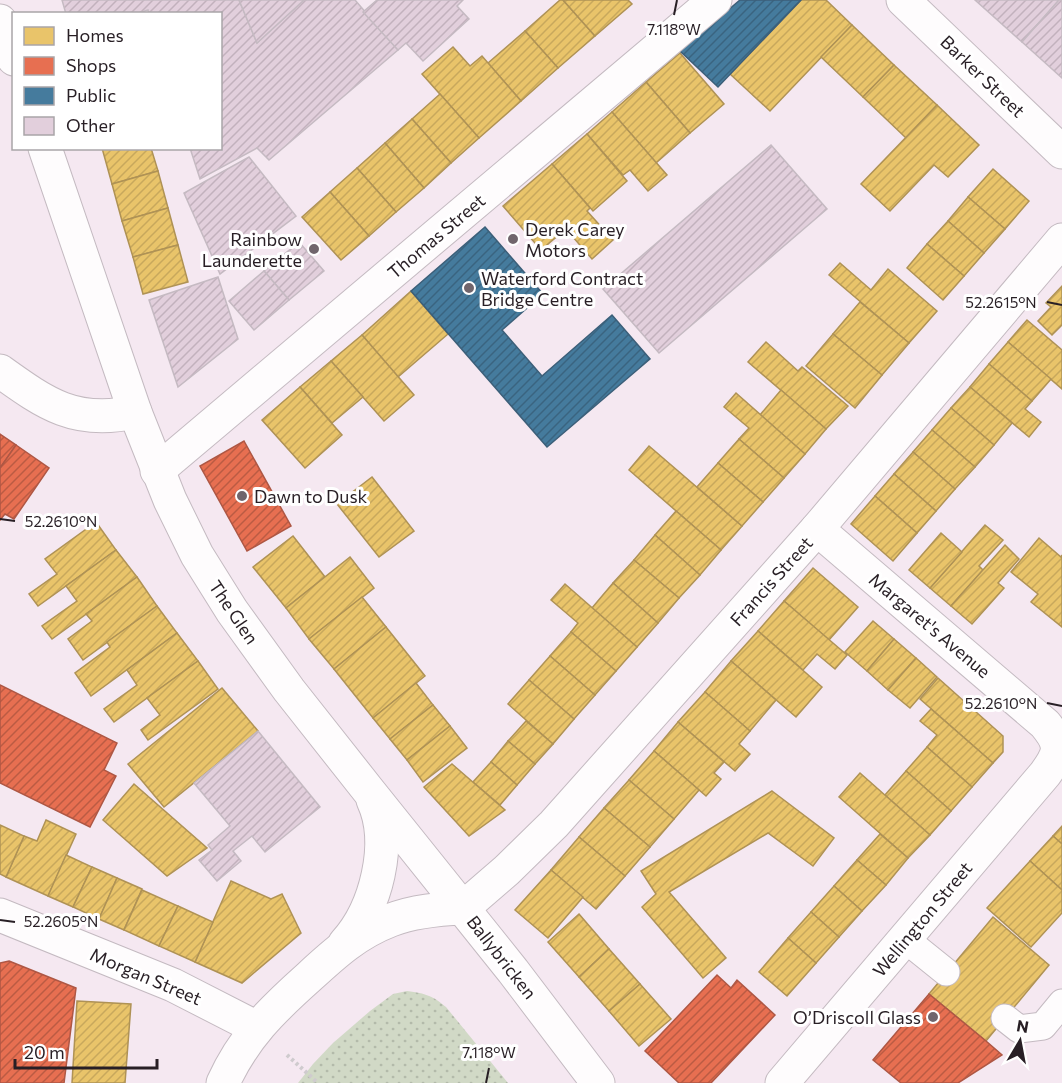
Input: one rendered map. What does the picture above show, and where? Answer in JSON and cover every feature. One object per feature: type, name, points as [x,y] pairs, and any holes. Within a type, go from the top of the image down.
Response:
[{"type":"street","name":"Thomas Street","points":[[157,471],[715,0]]},
{"type":"street","name":"Barker Street","points":[[903,0],[1062,152]]},
{"type":"street","points":[[0,21],[12,54]]},
{"type":"street","name":"The Glen","points":[[46,150],[157,471],[197,555],[232,611],[289,690],[463,908]]},
{"type":"street","name":"Francis Street","points":[[463,908],[507,870],[554,824],[818,529],[1062,240]]},
{"type":"street","points":[[0,371],[39,398],[67,411],[97,417],[135,412]]},
{"type":"street","name":"Margaret's Avenue","points":[[818,529],[1045,724],[1055,737],[1059,747],[1058,752]]},
{"type":"street","name":"Wellington Street","points":[[782,1083],[1046,774],[1058,752]]},
{"type":"street","name":"The Glen","points":[[340,948],[361,922],[375,888],[380,866],[382,834],[379,817],[368,790]]},
{"type":"street","name":"Ballybricken","points":[[223,1083],[230,1067],[257,1028],[271,1012],[340,948],[393,918],[427,911],[463,908],[598,1083]]},
{"type":"street","name":"Morgan Street","points":[[0,915],[172,985],[257,1028]]},
{"type":"lane","points":[[905,939],[946,972]]},
{"type":"lane","points":[[1005,1018],[1019,1029],[1043,1026],[1062,1003]]},
{"type":"green space","points":[[407,991],[428,996],[446,1007],[508,1083],[298,1083],[333,1043],[370,1011],[393,994]]},
{"type":"building: Homes","points":[[560,0],[563,0],[595,36],[558,68],[525,31]]},
{"type":"building: Homes","points":[[563,0],[628,0],[632,4],[595,36]]},
{"type":"building: Homes","points":[[801,0],[826,0],[852,25],[770,111],[730,74]]},
{"type":"building: Homes","points":[[852,25],[894,65],[863,97],[821,57]]},
{"type":"building: Homes","points":[[525,31],[558,68],[521,101],[488,63]]},
{"type":"building: Homes","points":[[453,47],[470,66],[482,56],[521,101],[479,138],[422,74]]},
{"type":"building: Homes","points":[[680,53],[724,104],[690,133],[646,82]]},
{"type":"building: Homes","points":[[894,65],[937,105],[906,138],[863,97]]},
{"type":"building: Homes","points":[[646,82],[690,133],[656,163],[612,112]]},
{"type":"building: Homes","points":[[440,94],[479,138],[451,163],[412,119]]},
{"type":"building: Homes","points":[[937,105],[979,145],[948,177],[934,165],[890,211],[861,184]]},
{"type":"building: Homes","points":[[612,112],[667,175],[648,191],[630,170],[623,175],[587,134]]},
{"type":"building: Homes","points":[[412,119],[451,163],[424,188],[385,143]]},
{"type":"building: Homes","points":[[587,134],[627,181],[593,211],[552,164]]},
{"type":"building: Homes","points":[[385,143],[424,188],[396,212],[357,168]]},
{"type":"building: Homes","points":[[103,150],[152,150],[158,171],[112,184]]},
{"type":"building: Homes","points":[[552,164],[590,208],[587,211],[613,240],[592,259],[566,229],[541,250],[503,206]]},
{"type":"building: Homes","points":[[357,168],[396,212],[369,236],[330,192]]},
{"type":"building: Homes","points":[[993,169],[1029,201],[1005,229],[968,197]]},
{"type":"building: Homes","points":[[158,171],[168,208],[122,221],[112,184]]},
{"type":"building: Homes","points":[[330,192],[369,236],[341,260],[302,217]]},
{"type":"building: Homes","points":[[968,197],[1005,229],[984,253],[948,221]]},
{"type":"building: Homes","points":[[168,208],[178,245],[133,257],[122,221]]},
{"type":"building: Homes","points":[[948,221],[984,253],[964,276],[927,244]]},
{"type":"building: Homes","points":[[927,244],[964,276],[943,300],[907,268]]},
{"type":"building: Homes","points":[[178,245],[188,282],[143,294],[133,257]]},
{"type":"building: Homes","points":[[840,263],[871,290],[888,269],[937,311],[909,343],[829,275]]},
{"type":"building: Homes","points":[[1062,286],[1062,325],[1052,335],[1038,321],[1051,307],[1046,303]]},
{"type":"building: Homes","points":[[411,291],[448,334],[398,377],[362,335]]},
{"type":"building: Homes","points":[[860,302],[909,343],[882,375],[833,334]]},
{"type":"building: Homes","points":[[1027,320],[1062,350],[1062,389],[1008,342]]},
{"type":"building: Homes","points":[[833,334],[882,375],[855,408],[806,366]]},
{"type":"building: Homes","points":[[362,335],[414,395],[384,421],[331,361]]},
{"type":"building: Homes","points":[[766,342],[798,371],[802,367],[848,406],[826,429],[748,362]]},
{"type":"building: Homes","points":[[1008,342],[1051,379],[1032,401],[989,364]]},
{"type":"building: Homes","points":[[331,361],[363,397],[332,423],[300,387]]},
{"type":"building: Homes","points":[[989,364],[1032,401],[1025,409],[1041,422],[1029,437],[970,387]]},
{"type":"building: Homes","points":[[300,387],[342,435],[305,468],[262,420]]},
{"type":"building: Homes","points":[[970,387],[1012,423],[994,445],[951,408]]},
{"type":"building: Homes","points":[[781,390],[826,429],[805,454],[760,415]]},
{"type":"building: Homes","points":[[736,393],[805,454],[784,478],[739,439],[749,428],[724,407]]},
{"type":"building: Homes","points":[[951,408],[994,445],[975,467],[932,430]]},
{"type":"building: Homes","points":[[932,430],[975,467],[955,489],[913,452]]},
{"type":"building: Homes","points":[[739,439],[784,478],[763,502],[718,463]]},
{"type":"building: Homes","points":[[649,446],[742,526],[721,550],[629,470]]},
{"type":"building: Homes","points":[[913,452],[955,489],[936,511],[894,474]]},
{"type":"building: Homes","points":[[718,463],[763,502],[742,526],[697,487]]},
{"type":"building: Homes","points":[[894,474],[936,511],[917,533],[875,496]]},
{"type":"building: Homes","points":[[372,477],[414,531],[379,557],[337,504]]},
{"type":"building: Homes","points":[[875,496],[917,533],[893,561],[851,524]]},
{"type":"building: Homes","points":[[676,511],[721,550],[700,575],[655,535]]},
{"type":"building: Homes","points":[[96,522],[116,550],[38,606],[29,594],[57,574],[45,559]]},
{"type":"building: Homes","points":[[985,525],[1003,540],[979,566],[983,570],[951,606],[930,588]]},
{"type":"building: Homes","points":[[941,533],[962,552],[930,588],[909,570]]},
{"type":"building: Homes","points":[[655,535],[700,575],[679,598],[634,560]]},
{"type":"building: Homes","points":[[293,536],[325,577],[286,608],[253,567]]},
{"type":"building: Homes","points":[[1039,538],[1061,557],[1062,555],[1062,627],[1031,602],[1038,594],[1011,572]]},
{"type":"building: Homes","points":[[1005,545],[1019,559],[998,583],[1004,588],[972,624],[951,606]]},
{"type":"building: Homes","points":[[116,550],[137,577],[52,639],[42,626],[77,601],[66,586]]},
{"type":"building: Homes","points":[[350,557],[374,588],[309,639],[286,608]]},
{"type":"building: Homes","points":[[634,560],[679,598],[658,623],[613,583]]},
{"type":"building: Homes","points":[[813,568],[858,607],[829,640],[784,601]]},
{"type":"building: Homes","points":[[137,577],[157,606],[83,660],[68,639],[92,621],[86,614]]},
{"type":"building: Homes","points":[[613,583],[658,623],[637,647],[592,608]]},
{"type":"building: Homes","points":[[565,584],[637,647],[616,671],[571,632],[578,623],[551,600]]},
{"type":"building: Homes","points":[[362,597],[386,627],[334,669],[309,639]]},
{"type":"building: Homes","points":[[784,601],[847,655],[835,669],[817,654],[803,670],[758,631]]},
{"type":"building: Homes","points":[[157,606],[177,633],[91,696],[75,673],[110,647],[107,642]]},
{"type":"building: Homes","points":[[873,621],[894,639],[867,671],[845,652]]},
{"type":"building: Homes","points":[[386,627],[425,676],[373,718],[334,669]]},
{"type":"building: Homes","points":[[758,631],[822,687],[796,717],[731,661]]},
{"type":"building: Homes","points":[[571,632],[616,671],[595,695],[550,656]]},
{"type":"building: Homes","points":[[177,633],[198,661],[114,722],[104,709],[137,685],[127,670]]},
{"type":"building: Homes","points":[[894,639],[916,658],[888,690],[867,671]]},
{"type":"building: Homes","points":[[550,656],[595,695],[574,719],[529,680]]},
{"type":"building: Homes","points":[[916,658],[937,677],[910,708],[888,690]]},
{"type":"building: Homes","points":[[198,661],[218,689],[148,740],[141,730],[160,715],[147,698]]},
{"type":"building: Homes","points":[[731,661],[776,700],[750,731],[705,692]]},
{"type":"building: Homes","points":[[938,678],[1003,736],[1003,752],[993,763],[920,699]]},
{"type":"building: Homes","points":[[529,680],[574,719],[553,744],[508,704]]},
{"type":"building: Homes","points":[[416,683],[433,705],[390,739],[373,718]]},
{"type":"building: Homes","points":[[222,688],[258,731],[164,807],[128,764]]},
{"type":"building: Homes","points":[[705,692],[750,731],[739,744],[750,754],[735,771],[678,722]]},
{"type":"building: Homes","points":[[433,705],[450,726],[407,760],[390,739]]},
{"type":"building: Homes","points":[[931,709],[993,763],[972,787],[927,747],[937,735],[920,721]]},
{"type":"building: Homes","points":[[526,721],[553,744],[535,764],[508,741]]},
{"type":"building: Homes","points":[[678,722],[724,762],[714,773],[721,779],[706,796],[654,751]]},
{"type":"building: Homes","points":[[450,726],[467,748],[423,782],[407,760]]},
{"type":"building: Homes","points":[[508,741],[535,764],[517,785],[491,762]]},
{"type":"building: Homes","points":[[927,747],[972,787],[951,811],[906,771]]},
{"type":"building: Homes","points":[[654,751],[699,790],[674,819],[629,780]]},
{"type":"building: Homes","points":[[491,762],[517,785],[500,805],[473,782]]},
{"type":"building: Homes","points":[[452,764],[505,810],[469,836],[424,787]]},
{"type":"building: Homes","points":[[906,771],[951,811],[930,835],[885,795]]},
{"type":"building: Homes","points":[[860,773],[930,835],[908,858],[839,797]]},
{"type":"building: Homes","points":[[629,780],[674,819],[650,847],[604,808]]},
{"type":"building: Homes","points":[[134,784],[207,848],[167,876],[103,820]]},
{"type":"building: Homes","points":[[772,791],[834,838],[813,866],[768,833],[669,892],[726,958],[703,978],[642,907],[656,894],[641,871]]},
{"type":"building: Homes","points":[[604,808],[650,847],[625,876],[579,837]]},
{"type":"building: Homes","points":[[46,820],[76,834],[48,896],[6,877],[24,836],[37,841]]},
{"type":"building: Homes","points":[[0,825],[24,836],[6,877],[0,874]]},
{"type":"building: Homes","points":[[1062,826],[1062,844],[1053,836]]},
{"type":"building: Homes","points":[[880,834],[908,858],[886,885],[857,860]]},
{"type":"building: Homes","points":[[1053,836],[1062,844],[1062,890],[1030,861]]},
{"type":"building: Homes","points":[[579,837],[625,876],[596,909],[551,870]]},
{"type":"building: Homes","points":[[66,855],[92,867],[73,907],[48,896]]},
{"type":"building: Homes","points":[[857,860],[886,885],[862,911],[834,886]]},
{"type":"building: Homes","points":[[1030,861],[1062,890],[1062,913],[1031,947],[987,908]]},
{"type":"building: Homes","points":[[92,867],[117,878],[99,919],[73,907]]},
{"type":"building: Homes","points":[[551,870],[583,897],[548,938],[515,910]]},
{"type":"building: Homes","points":[[117,878],[142,889],[124,930],[99,919]]},
{"type":"building: Homes","points":[[231,881],[271,899],[282,894],[301,933],[242,983],[195,962]]},
{"type":"building: Homes","points":[[834,886],[862,911],[839,937],[811,912]]},
{"type":"building: Homes","points":[[142,890],[178,906],[159,946],[124,930]]},
{"type":"building: Homes","points":[[178,906],[213,922],[195,962],[159,946]]},
{"type":"building: Homes","points":[[811,912],[839,937],[816,963],[788,938]]},
{"type":"building: Homes","points":[[579,914],[609,949],[579,977],[548,942]]},
{"type":"building: Homes","points":[[993,917],[1049,965],[986,1041],[929,994]]},
{"type":"building: Homes","points":[[788,938],[816,963],[787,996],[759,972]]},
{"type":"building: Homes","points":[[609,949],[640,984],[609,1011],[579,977]]},
{"type":"building: Homes","points":[[640,984],[671,1019],[639,1046],[609,1011]]},
{"type":"building: Homes","points":[[77,1001],[131,1004],[125,1083],[72,1083]]},
{"type":"building: Shops","points":[[0,434],[16,445],[0,468]]},
{"type":"building: Shops","points":[[244,441],[291,526],[247,551],[200,466]]},
{"type":"building: Shops","points":[[16,445],[49,468],[14,519],[5,514],[0,520],[0,468]]},
{"type":"building: Shops","points":[[0,685],[117,743],[104,770],[116,776],[90,827],[0,783]]},
{"type":"building: Shops","points":[[9,961],[76,988],[64,1083],[0,1083],[0,963]]},
{"type":"building: Shops","points":[[717,975],[731,988],[737,980],[775,1015],[711,1083],[679,1083],[645,1051]]},
{"type":"building: Shops","name":"O’Driscoll Glass","points":[[929,994],[1002,1055],[958,1083],[901,1083],[873,1060]]},
{"type":"building: Public","points":[[740,0],[801,0],[718,87],[680,51]]},
{"type":"building: Public","points":[[485,227],[543,294],[502,330],[542,376],[612,315],[650,359],[547,447],[411,291]]},
{"type":"building: Other","points":[[62,0],[239,0],[257,43],[304,0],[355,0],[398,50],[269,160],[257,148],[200,179],[191,150],[222,150],[222,12],[148,12],[148,10],[142,12],[65,12]]},
{"type":"building: Other","points":[[239,0],[304,0],[257,43]]},
{"type":"building: Other","points":[[377,0],[463,0],[457,6],[469,19],[423,61],[406,43],[398,50],[363,12]]},
{"type":"building: Other","points":[[975,0],[1059,0],[1022,42]]},
{"type":"building: Other","points":[[1059,0],[1062,0],[1062,78],[1022,42]]},
{"type":"building: Other","points":[[771,145],[827,209],[659,353],[603,289]]},
{"type":"building: Other","points":[[249,157],[296,216],[220,274],[184,193]]},
{"type":"building: Other","points":[[299,242],[324,271],[289,300],[264,271]]},
{"type":"building: Other","points":[[264,271],[289,300],[254,330],[229,301]]},
{"type":"building: Other","points":[[218,277],[238,339],[178,387],[149,300]]},
{"type":"building: Other","points":[[258,731],[320,807],[265,852],[252,836],[233,851],[241,861],[217,881],[199,860],[212,850],[208,845],[230,826],[194,783]]},
{"type":"place","name":"Derek Carey Motors","points":[[513,239]]},
{"type":"place","name":"Rainbow Launderette","points":[[314,249]]},
{"type":"place","name":"Waterford Contract Bridge Centre","points":[[469,288]]},
{"type":"place","name":"Dawn to Dusk","points":[[242,496]]},
{"type":"place","name":"O’Driscoll Glass","points":[[933,1017]]}]
